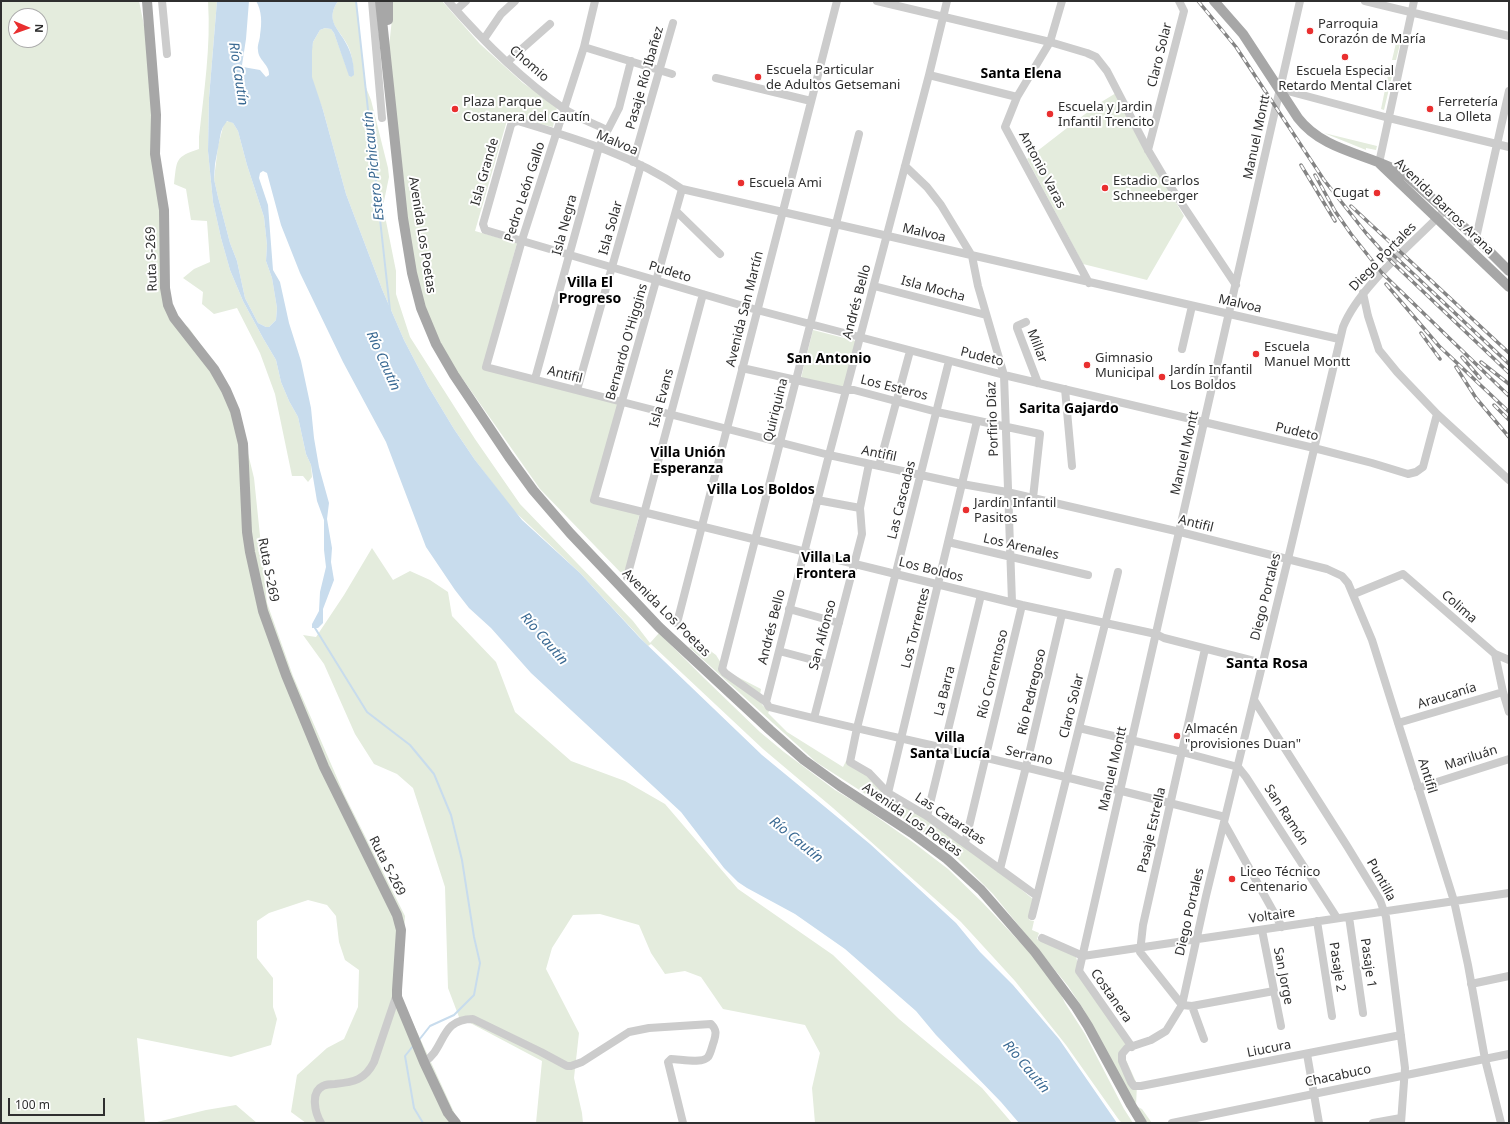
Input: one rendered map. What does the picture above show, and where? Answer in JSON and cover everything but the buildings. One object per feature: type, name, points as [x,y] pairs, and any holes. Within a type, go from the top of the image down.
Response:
[{"type":"main road","name":"Ruta S-269","points":[[147,1],[156,115],[155,154],[164,210],[165,288],[167,299],[174,318],[220,379],[235,411],[242,444],[247,532],[263,610],[286,675],[311,737],[338,798],[397,915],[401,930],[397,994],[401,1007],[448,1113],[456,1123]]},
{"type":"main road","name":"Avenida Los Poetas","points":[[380,1],[403,218],[412,273],[421,308],[436,344],[454,375],[509,457],[533,490],[570,533],[659,627],[764,725],[804,760],[840,786],[912,833],[947,859],[981,890],[1035,952],[1076,1007],[1142,1123]]},
{"type":"main road","points":[[385,46],[388,30],[388,1]]},
{"type":"main road","name":"Avenida Barros Arana","points":[[1214,1],[1243,34],[1298,118],[1312,134],[1326,142],[1393,167],[1406,175],[1476,238],[1509,271]]},
{"type":"main road","name":"Avenida Barros Arana","points":[[1379,163],[1509,287]]},
{"type":"street","points":[[162,1],[167,54]]},
{"type":"street","points":[[372,1],[382,118]]},
{"type":"street","name":"Chomio","points":[[448,1],[484,39],[524,77],[564,109],[607,130]]},
{"type":"street","points":[[456,10],[466,1]]},
{"type":"street","points":[[484,39],[501,14],[515,1]]},
{"type":"street","name":"Pedro León Gallo","points":[[486,367],[522,240],[584,47],[595,1]]},
{"type":"street","name":"Avenida San Martín","points":[[677,623],[837,1]]},
{"type":"street","points":[[877,1],[1050,42],[1087,53],[1100,62],[1108,71],[1148,150],[1185,209],[1236,285]]},
{"type":"street","name":"Andrés Bello","points":[[766,702],[817,500],[930,75],[947,1]]},
{"type":"street","name":"Antonio Varas","points":[[1062,1],[1050,42],[1017,97],[1005,127],[1088,283]]},
{"type":"street","name":"Claro Solar","points":[[1148,150],[1184,11],[1179,1]]},
{"type":"street","name":"Manuel Montt","points":[[1082,956],[1230,314],[1300,1]]},
{"type":"street","points":[[1366,1],[1509,36]]},
{"type":"street","points":[[1379,163],[1414,1]]},
{"type":"street","points":[[507,62],[550,24]]},
{"type":"street","name":"Pasaje Río Ibañez","points":[[637,164],[673,24]]},
{"type":"street","points":[[584,47],[672,74]]},
{"type":"street","name":"Isla Negra","points":[[535,379],[599,147],[619,108],[631,62]]},
{"type":"street","points":[[930,75],[1017,97]]},
{"type":"street","points":[[716,78],[811,101]]},
{"type":"street","points":[[1280,89],[1388,118],[1509,146]]},
{"type":"street","points":[[1467,247],[1476,238],[1509,91]]},
{"type":"street","name":"Malvoa","points":[[514,122],[518,121],[556,132],[599,147],[637,164],[682,189],[1088,283],[1339,339]]},
{"type":"street","name":"Isla Grande","points":[[485,230],[483,224],[511,125],[514,122]]},
{"type":"street","name":"Quiriquina","points":[[722,669],[859,134]]},
{"type":"street","name":"Isla Solar","points":[[577,390],[612,267],[637,164]]},
{"type":"street","name":"Porfirio Díaz","points":[[905,166],[927,188],[941,205],[972,256],[986,315],[1004,375],[1012,602]]},
{"type":"street","name":"Bernardo O'Higgins","points":[[594,500],[682,189]]},
{"type":"street","name":"Diego Portales","points":[[1132,1046],[1151,1040],[1166,1031],[1182,1005],[1196,939],[1288,559],[1339,339],[1346,319],[1363,293],[1445,210]]},
{"type":"street","points":[[676,211],[720,254]]},
{"type":"street","name":"Pudeto","points":[[485,230],[757,310],[1004,375],[1314,448],[1408,474],[1412,474],[1423,467],[1438,414]]},
{"type":"street","points":[[1496,258],[1509,262]]},
{"type":"street","name":"Isla Mocha","points":[[874,286],[986,315]]},
{"type":"street","points":[[1363,293],[1368,316],[1379,350],[1397,372],[1438,414],[1509,480]]},
{"type":"street","name":"Isla Evans","points":[[627,577],[703,294]]},
{"type":"street","points":[[1182,349],[1192,306]]},
{"type":"street","name":"Millar","points":[[1026,322],[1017,328],[1038,383]]},
{"type":"street","points":[[880,466],[910,350]]},
{"type":"street","name":"Las Cascadas","points":[[850,762],[920,475],[950,361]]},
{"type":"street","name":"Antifil","points":[[486,367],[829,455],[962,484],[1007,492],[1180,532],[1338,573],[1348,582],[1372,640],[1454,901],[1472,984],[1485,1059],[1501,1123]]},
{"type":"street","name":"Los Esteros","points":[[742,368],[846,390],[854,390],[937,412],[1040,434],[1033,498]]},
{"type":"street","points":[[1065,390],[1072,466]]},
{"type":"street","name":"Los Torrentes","points":[[888,793],[977,421]]},
{"type":"street","name":"San Alfonso","points":[[814,718],[862,534],[860,508],[868,464]]},
{"type":"street","name":"Los Boldos","points":[[594,500],[1022,605],[1156,634],[1164,638],[1262,663]]},
{"type":"street","points":[[817,500],[860,508]]},
{"type":"street","name":"Los Arenales","points":[[948,542],[1088,575]]},
{"type":"street","name":"Claro Solar","points":[[1032,916],[1118,572]]},
{"type":"street","name":"Colima","points":[[1354,594],[1403,574],[1495,654]]},
{"type":"street","name":"La Barra","points":[[927,816],[981,594]]},
{"type":"street","name":"Río Correntoso","points":[[965,843],[1022,605]]},
{"type":"street","points":[[789,609],[839,623]]},
{"type":"street","name":"Río Pedregoso","points":[[1000,869],[1062,614]]},
{"type":"street","name":"Pasaje Estrella","points":[[1139,948],[1143,924],[1205,648]]},
{"type":"street","points":[[779,651],[828,664]]},
{"type":"street","points":[[1495,654],[1509,660]]},
{"type":"street","points":[[1495,654],[1509,712]]},
{"type":"street","name":"Serrano","points":[[722,669],[766,702],[769,706],[814,718],[1067,777],[1120,792],[1171,803],[1225,820]]},
{"type":"street","name":"Araucanía","points":[[1398,723],[1503,692]]},
{"type":"street","name":"Puntilla","points":[[1254,700],[1347,846],[1380,900],[1384,911],[1405,1074],[1401,1121]]},
{"type":"street","points":[[1079,728],[1182,752],[1238,767]]},
{"type":"street","name":"Mariluán","points":[[1418,788],[1509,759]]},
{"type":"street","name":"Las Cataratas","points":[[850,762],[869,773],[888,793],[927,816],[1037,896]]},
{"type":"street","name":"San Ramón","points":[[1238,767],[1250,783],[1337,918]]},
{"type":"street","points":[[1225,820],[1282,927]]},
{"type":"street","name":"Voltaire","points":[[1082,956],[1509,893]]},
{"type":"street","name":"Pasaje 1","points":[[1349,917],[1363,1013]]},
{"type":"street","name":"Pasaje 2","points":[[1317,921],[1332,1016]]},
{"type":"street","name":"San Jorge","points":[[1262,930],[1281,1026]]},
{"type":"street","points":[[1042,938],[1082,956]]},
{"type":"street","points":[[1139,948],[1143,957],[1182,1005],[1192,1006],[1274,992]]},
{"type":"street","name":"Costanera","points":[[1082,956],[1079,972],[1132,1046]]},
{"type":"street","points":[[1472,984],[1509,976]]},
{"type":"street","points":[[321,1123],[316,1112],[315,1098],[317,1092],[321,1087],[327,1084],[351,1083],[356,1081],[369,1071],[374,1062],[397,994]]},
{"type":"street","points":[[1192,1006],[1204,1039]]},
{"type":"street","points":[[424,1060],[431,1058],[447,1030],[456,1022],[464,1019],[473,1020],[541,1052],[566,1066],[571,1066],[582,1062],[629,1032],[649,1028],[711,1024],[715,1028],[716,1034],[710,1055],[707,1058],[697,1061],[671,1059],[668,1062],[683,1123]]},
{"type":"street","name":"Liucura","points":[[1132,1046],[1125,1050],[1122,1058],[1132,1084],[1141,1086],[1401,1035]]},
{"type":"street","points":[[1306,1054],[1320,1123]]},
{"type":"street","name":"Chacabuco","points":[[1172,1123],[1405,1074],[1509,1054]]},
{"type":"street","points":[[1373,1123],[1401,1121]]},
{"type":"green space","points":[[1,1],[139,1],[146,35],[160,213],[171,312],[189,328],[212,361],[242,429],[254,478],[267,603],[293,676],[344,794],[405,916],[400,995],[459,1123],[306,1123],[291,1112],[297,1075],[327,1048],[344,1039],[358,1007],[359,970],[345,960],[339,942],[336,916],[327,905],[308,900],[269,913],[257,921],[257,958],[273,978],[273,1007],[277,1019],[271,1045],[231,1057],[137,1038],[145,1123],[1,1123]]},
{"type":"green space","points":[[208,1],[217,1],[209,98],[208,151],[213,202],[230,270],[243,301],[276,360],[281,382],[298,417],[306,454],[311,465],[312,477],[308,482],[303,476],[292,476],[275,394],[260,353],[237,308],[214,314],[202,304],[203,292],[183,278],[194,269],[210,262],[207,221],[191,220],[186,189],[174,184],[177,164],[181,157],[199,149],[208,52]]},
{"type":"green space","points":[[338,1],[356,1],[365,85],[371,100],[388,168],[389,177],[383,206],[396,271],[396,294],[410,337],[475,439],[520,504],[633,621],[650,643],[659,633],[760,732],[784,752],[835,790],[860,805],[914,843],[948,869],[983,903],[1031,954],[1057,986],[1065,1003],[1085,1034],[1124,1109],[1133,1123],[1122,1123],[1119,1120],[1066,1045],[1015,981],[961,922],[833,808],[763,749],[651,644],[648,646],[580,573],[513,510],[475,460],[428,386],[404,340],[382,289],[346,194],[323,110],[313,85],[311,71],[313,42],[320,30],[325,28],[331,29],[334,33],[350,77],[354,74],[349,49],[334,25],[332,14]]},
{"type":"green space","points":[[392,1],[442,1],[480,44],[523,83],[557,107],[553,127],[508,117],[475,231],[517,243],[483,367],[618,403],[592,502],[640,512],[624,576],[540,489],[462,378],[456,373],[439,342],[423,304],[407,230],[389,47],[393,9]]},
{"type":"green space","points":[[1396,43],[1400,44],[1396,60],[1392,60]]},
{"type":"green space","points":[[1388,75],[1392,76],[1384,110],[1381,109]]},
{"type":"green space","name":"Estadio Carlos Schneeberger","points":[[1116,93],[1147,154],[1184,216],[1147,280],[1083,264],[1027,159],[1098,104]]},
{"type":"green space","points":[[229,121],[233,123],[238,131],[247,165],[264,217],[267,245],[266,261],[272,278],[277,308],[276,320],[269,327],[258,323],[245,298],[237,261],[230,243],[214,179],[218,146],[225,122]]},
{"type":"green space","points":[[1324,133],[1377,146],[1376,150],[1366,148],[1366,150]]},
{"type":"green space","points":[[813,330],[856,341],[843,389],[801,378]]},
{"type":"green space","points":[[372,548],[393,580],[410,571],[430,580],[448,592],[452,616],[496,662],[515,712],[571,761],[625,781],[665,804],[738,889],[833,955],[899,1019],[982,1088],[1012,1123],[815,1123],[812,1088],[820,1053],[805,1025],[723,1009],[701,977],[685,971],[665,974],[651,953],[639,925],[600,914],[573,915],[552,948],[546,969],[579,1033],[574,1078],[583,1123],[536,1123],[542,1061],[459,1017],[448,988],[445,887],[413,788],[397,774],[374,764],[355,734],[324,664],[303,635],[316,637],[344,595]]},
{"type":"green space","points":[[701,644],[716,655],[726,671],[761,689],[760,699],[762,704],[770,710],[768,713],[787,732],[843,767],[846,761],[999,871],[1034,900],[1029,920],[1034,921],[1032,930],[1039,933],[1037,939],[1076,957],[1078,964],[1130,1048],[1122,1051],[1137,1084],[1136,1106],[1142,1109],[1152,1123],[1148,1123],[1136,1109],[1084,1010],[1068,986],[993,894],[955,856],[915,826],[816,762],[689,647]]},
{"type":"green space","points":[[236,1105],[257,1123],[153,1123],[206,1110]]},
{"type":"water","name":"Río Cautín","points":[[217,1],[249,1],[242,65],[243,67],[260,70],[266,77],[269,75],[269,71],[260,57],[258,50],[261,22],[256,1],[338,1],[334,8],[333,20],[349,50],[354,68],[354,75],[351,77],[349,76],[334,33],[331,29],[325,28],[320,30],[313,42],[312,77],[323,110],[346,194],[382,289],[404,340],[428,386],[475,460],[522,520],[580,573],[640,638],[762,755],[870,844],[956,923],[980,952],[1013,985],[1059,1039],[1117,1123],[1019,1123],[1001,1102],[936,1035],[916,1011],[845,949],[795,914],[738,882],[724,868],[681,812],[531,673],[491,628],[469,608],[426,547],[386,442],[343,362],[300,273],[281,225],[267,173],[263,171],[260,173],[259,178],[268,205],[273,270],[280,282],[289,323],[301,361],[311,408],[319,467],[329,503],[327,519],[332,548],[331,562],[334,580],[323,609],[323,623],[318,628],[312,628],[312,624],[319,611],[320,592],[326,567],[324,550],[324,520],[317,501],[311,465],[306,454],[298,417],[281,382],[276,360],[243,301],[230,270],[221,238],[213,202],[208,151],[209,98]],"holes":[[[227,121],[233,123],[238,131],[247,165],[264,217],[267,245],[266,261],[272,278],[277,308],[276,320],[269,327],[258,323],[245,298],[237,261],[230,243],[214,179],[215,164],[221,132]]]},
{"type":"waterway","name":"Estero Pichicautín","points":[[356,1],[390,310]]},
{"type":"waterway","points":[[315,628],[367,712],[410,745],[434,774],[451,815],[462,860],[474,937],[480,963],[474,995],[454,1015],[430,1026],[419,1040]]},
{"type":"waterway","points":[[413,1046],[405,1056],[414,1108],[423,1123]]},
{"type":"railway","points":[[1198,1],[1236,47],[1324,180],[1366,233],[1392,262],[1509,373]]},
{"type":"railway","points":[[1301,165],[1335,221]]},
{"type":"railway","points":[[1315,175],[1335,211],[1382,273],[1509,396]]},
{"type":"railway","points":[[1351,206],[1509,353]]},
{"type":"railway","points":[[1388,250],[1509,364]]},
{"type":"railway","points":[[1386,284],[1439,346],[1509,412]]},
{"type":"railway","points":[[1421,333],[1440,359]]},
{"type":"railway","points":[[1462,357],[1480,378]]},
{"type":"railway","points":[[1481,362],[1509,384]]},
{"type":"railway","points":[[1456,367],[1476,398],[1509,437]]},
{"type":"railway","points":[[1494,405],[1509,420]]},
{"type":"place","name":"Parroquia Corazón de María","points":[[1310,31]]},
{"type":"place","name":"Escuela Especial Retardo Mental Claret","points":[[1345,57]]},
{"type":"place","name":"Escuela Particular de Adultos Getsemani","points":[[758,77]]},
{"type":"place","name":"Plaza Parque Costanera del Cautín","points":[[455,109]]},
{"type":"place","name":"Ferretería La Olleta","points":[[1430,109]]},
{"type":"place","name":"Escuela y Jardin Infantil Trencito","points":[[1050,114]]},
{"type":"place","name":"Escuela Ami","points":[[741,183]]},
{"type":"place","name":"Estadio Carlos Schneeberger","points":[[1105,188]]},
{"type":"place","name":"Cugat","points":[[1377,193]]},
{"type":"place","name":"Escuela Manuel Montt","points":[[1256,354]]},
{"type":"place","name":"Gimnasio Municipal","points":[[1087,365]]},
{"type":"place","name":"Jardín Infantil Los Boldos","points":[[1162,377]]},
{"type":"place","name":"Jardín Infantil Pasitos","points":[[966,510]]},
{"type":"place","name":"Almacén \"provisiones Duan\"","points":[[1177,736]]},
{"type":"place","name":"Liceo Técnico Centenario","points":[[1232,879]]},
{"type":"district","name":"Santa Elena","points":[[1021,74]]},
{"type":"district","name":"Villa El Progreso","points":[[590,292]]},
{"type":"district","name":"San Antonio","points":[[829,359]]},
{"type":"district","name":"Sarita Gajardo","points":[[1069,409]]},
{"type":"district","name":"Villa Unión Esperanza","points":[[688,462]]},
{"type":"district","name":"Villa Los Boldos","points":[[761,490]]},
{"type":"district","name":"Villa La Frontera","points":[[826,566]]},
{"type":"district","name":"Santa Rosa","points":[[1267,664]]},
{"type":"district","name":"Villa Santa Lucía","points":[[950,746]]}]
